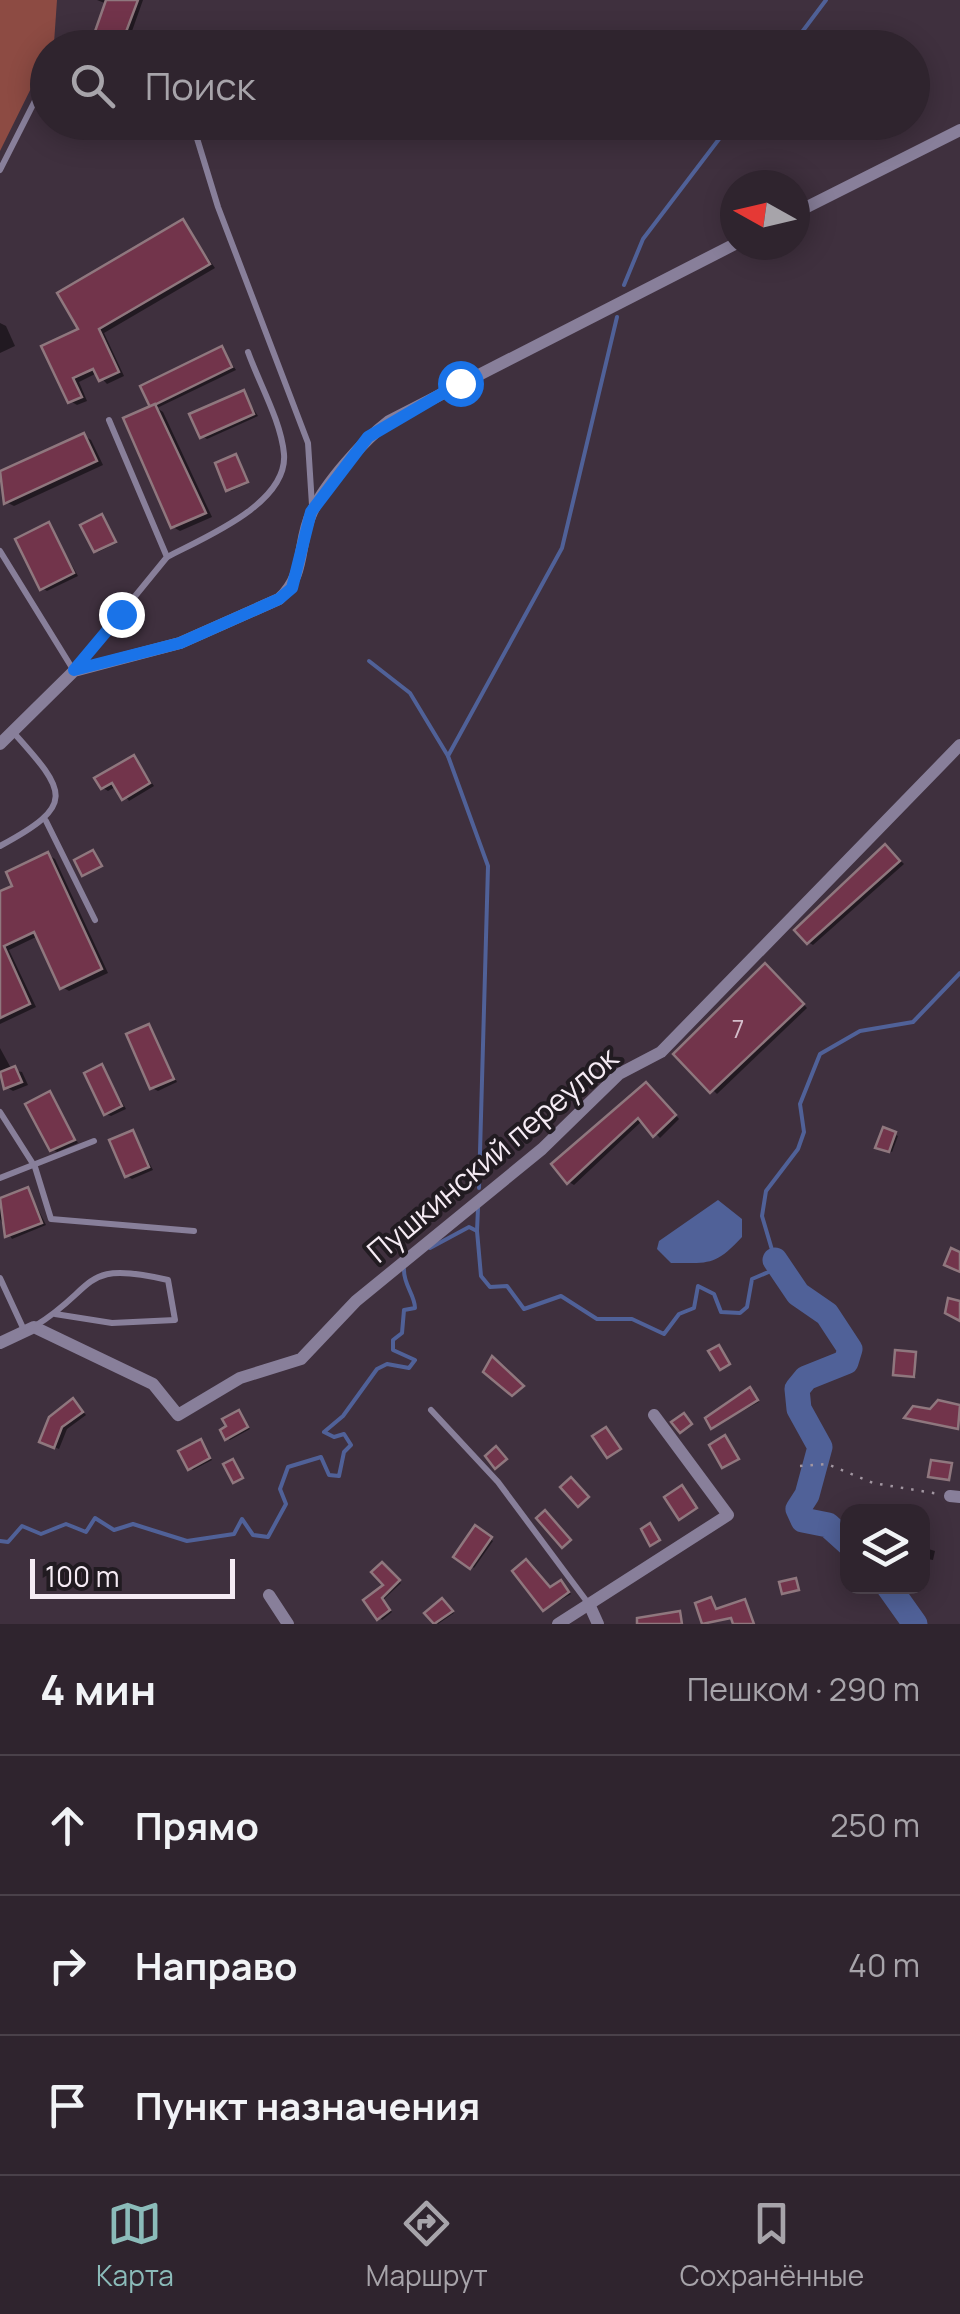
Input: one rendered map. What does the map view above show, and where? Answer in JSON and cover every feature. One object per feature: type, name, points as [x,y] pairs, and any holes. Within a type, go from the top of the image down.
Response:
[{"type":"street","points":[[810,205],[960,130]]},
{"type":"street","points":[[0,744],[74,670],[180,643],[279,599],[292,588],[311,512],[368,437],[390,421],[720,252]]},
{"type":"street","name":"Пушкинский переулок","points":[[29,1329],[153,1384],[178,1415],[240,1378],[302,1359],[356,1301],[542,1149],[619,1074],[661,1052],[960,745]]},
{"type":"street","points":[[0,1342],[29,1329]]},
{"type":"street","points":[[558,1624],[728,1515],[654,1415]]},
{"type":"street","points":[[269,1595],[288,1624]]},
{"type":"street","points":[[589,1604],[598,1624]]},
{"type":"lane","points":[[0,170],[30,111]]},
{"type":"lane","points":[[198,140],[218,206],[308,444],[311,512]]},
{"type":"lane","points":[[0,551],[74,670],[167,557],[236,521],[259,503],[280,475],[284,457],[281,440],[248,352]]},
{"type":"lane","points":[[109,420],[167,557]]},
{"type":"lane","points":[[0,846],[46,821],[55,806],[54,785],[45,767],[12,731]]},
{"type":"lane","points":[[46,821],[95,920]]},
{"type":"lane","points":[[0,1112],[35,1168],[51,1219],[194,1230]]},
{"type":"lane","points":[[0,1178],[35,1168],[94,1141]]},
{"type":"lane","points":[[0,1278],[29,1329],[55,1314],[92,1276],[131,1272],[168,1280],[176,1320],[112,1323],[55,1314]]},
{"type":"lane","points":[[431,1410],[498,1482],[589,1604]]},
{"type":"path","points":[[800,1466],[828,1464],[872,1483],[955,1497]]},
{"type":"shaded area","points":[[0,0],[57,0],[55,30],[30,30],[30,90],[0,151]]},
{"type":"water","points":[[718,1200],[742,1219],[742,1237],[711,1261],[671,1263],[657,1249],[659,1241]]},
{"type":"building","points":[[106,0],[138,0],[127,30],[96,30]]},
{"type":"building","points":[[183,219],[210,264],[99,329],[119,372],[99,381],[93,369],[73,378],[82,397],[68,403],[41,346],[78,329],[57,293]]},
{"type":"building","points":[[222,346],[232,367],[150,407],[140,386]]},
{"type":"building","points":[[244,390],[254,414],[200,438],[189,414]]},
{"type":"building","points":[[155,404],[206,513],[171,528],[123,418]]},
{"type":"building","points":[[84,433],[97,461],[4,504],[0,471]]},
{"type":"building","points":[[236,454],[248,482],[226,491],[215,463]]},
{"type":"building","points":[[102,514],[116,542],[94,552],[80,525]]},
{"type":"building","points":[[49,522],[74,573],[40,590],[15,539]]},
{"type":"building","points":[[134,755],[150,783],[122,800],[112,783],[101,789],[94,778]]},
{"type":"building","points":[[885,844],[900,861],[807,944],[794,930]]},
{"type":"building","points":[[93,850],[102,866],[82,876],[74,860]]},
{"type":"building","points":[[48,852],[102,969],[60,989],[34,932],[4,946],[30,1004],[0,1018],[0,891],[12,886],[6,872]]},
{"type":"building","points":[[765,963],[804,1004],[710,1093],[673,1054]]},
{"type":"building","points":[[149,1024],[174,1079],[150,1089],[126,1034]]},
{"type":"building","points":[[102,1064],[122,1106],[104,1115],[84,1073]]},
{"type":"building","points":[[15,1066],[22,1082],[4,1089],[0,1072]]},
{"type":"building","points":[[646,1082],[676,1115],[653,1137],[638,1118],[567,1184],[551,1164]]},
{"type":"building","points":[[50,1091],[75,1140],[50,1151],[25,1104]]},
{"type":"building","points":[[883,1127],[896,1132],[889,1152],[875,1148]]},
{"type":"building","points":[[133,1130],[149,1167],[125,1177],[109,1140]]},
{"type":"building","points":[[28,1187],[42,1223],[5,1237],[0,1198]]},
{"type":"building","points":[[951,1248],[960,1252],[960,1272],[944,1265]]},
{"type":"building","points":[[948,1298],[960,1301],[960,1321],[945,1313]]},
{"type":"building","points":[[719,1345],[730,1364],[720,1370],[708,1351]]},
{"type":"building","points":[[895,1350],[916,1352],[914,1377],[893,1375]]},
{"type":"building","points":[[492,1356],[524,1386],[512,1396],[483,1372]]},
{"type":"building","points":[[750,1387],[758,1400],[711,1429],[705,1418]]},
{"type":"building","points":[[73,1398],[83,1412],[62,1427],[54,1448],[39,1442],[49,1417]]},
{"type":"building","points":[[938,1400],[960,1405],[958,1429],[904,1418],[913,1406],[930,1409]]},
{"type":"building","points":[[239,1410],[248,1427],[225,1440],[220,1430],[226,1426],[222,1419]]},
{"type":"building","points":[[684,1413],[692,1424],[680,1433],[671,1422]]},
{"type":"building","points":[[606,1427],[621,1449],[607,1458],[592,1436]]},
{"type":"building","points":[[725,1435],[739,1459],[722,1468],[709,1445]]},
{"type":"building","points":[[201,1439],[210,1458],[188,1470],[178,1451]]},
{"type":"building","points":[[496,1446],[507,1459],[495,1469],[485,1456]]},
{"type":"building","points":[[233,1459],[243,1478],[233,1483],[223,1464]]},
{"type":"building","points":[[931,1460],[952,1463],[949,1480],[928,1477]]},
{"type":"building","points":[[571,1477],[589,1497],[578,1507],[560,1487]]},
{"type":"building","points":[[682,1485],[697,1508],[679,1520],[664,1497]]},
{"type":"building","points":[[545,1510],[571,1540],[562,1548],[536,1518]]},
{"type":"building","points":[[650,1523],[660,1540],[650,1546],[641,1529]]},
{"type":"building","points":[[475,1525],[492,1537],[470,1569],[453,1557]]},
{"type":"building","points":[[526,1559],[550,1587],[561,1580],[569,1592],[543,1611],[512,1571]]},
{"type":"building","points":[[382,1562],[400,1580],[382,1598],[390,1610],[377,1620],[363,1600],[383,1585],[371,1572]]},
{"type":"building","points":[[796,1578],[799,1590],[782,1594],[779,1582]]},
{"type":"building","points":[[711,1597],[716,1609],[745,1599],[754,1624],[733,1624],[731,1618],[702,1624],[695,1603]]},
{"type":"building","points":[[442,1598],[453,1611],[434,1624],[424,1613]]},
{"type":"building","points":[[680,1611],[682,1624],[637,1624],[637,1618]]},
{"type":"waterway","points":[[804,30],[826,0]]},
{"type":"waterway","points":[[624,285],[643,239],[718,140]]},
{"type":"waterway","points":[[479,1188],[488,866],[448,756],[562,548],[617,317]]},
{"type":"waterway","points":[[369,661],[410,693],[448,756]]},
{"type":"waterway","points":[[430,1248],[469,1227],[477,1231],[481,1276],[490,1287],[507,1286],[524,1309],[561,1296],[597,1319],[632,1319],[664,1334],[679,1314],[694,1308],[698,1286],[714,1294],[721,1312],[740,1313],[747,1307],[752,1279],[771,1271],[775,1260],[762,1216],[766,1191],[798,1149],[804,1132],[800,1104],[820,1054],[860,1031],[913,1022],[960,973]]},
{"type":"waterway","points":[[477,1231],[478,1208]]},
{"type":"waterway","points":[[775,1260],[798,1294],[827,1314],[850,1349],[846,1362],[806,1378],[797,1389],[799,1409],[820,1447],[807,1495],[798,1509],[803,1520],[828,1525],[840,1536]]},
{"type":"waterway","points":[[0,1541],[8,1542],[22,1526],[41,1534],[66,1524],[86,1532],[95,1518],[114,1530],[133,1524],[187,1541],[234,1534],[242,1519],[253,1535],[268,1537],[286,1504],[280,1489],[288,1467],[321,1457],[329,1475],[339,1476],[344,1452],[351,1445],[344,1434],[334,1437],[324,1432],[343,1416],[377,1369],[387,1364],[409,1368],[415,1360],[393,1350],[393,1340],[402,1333],[404,1310],[415,1308],[404,1269]]},
{"type":"waterway","points":[[894,1594],[915,1624]]},
{"type":"route","points":[[121,614],[74,670],[180,643],[260,611],[279,599],[292,588],[303,558],[311,512],[368,437],[460,383]]}]
